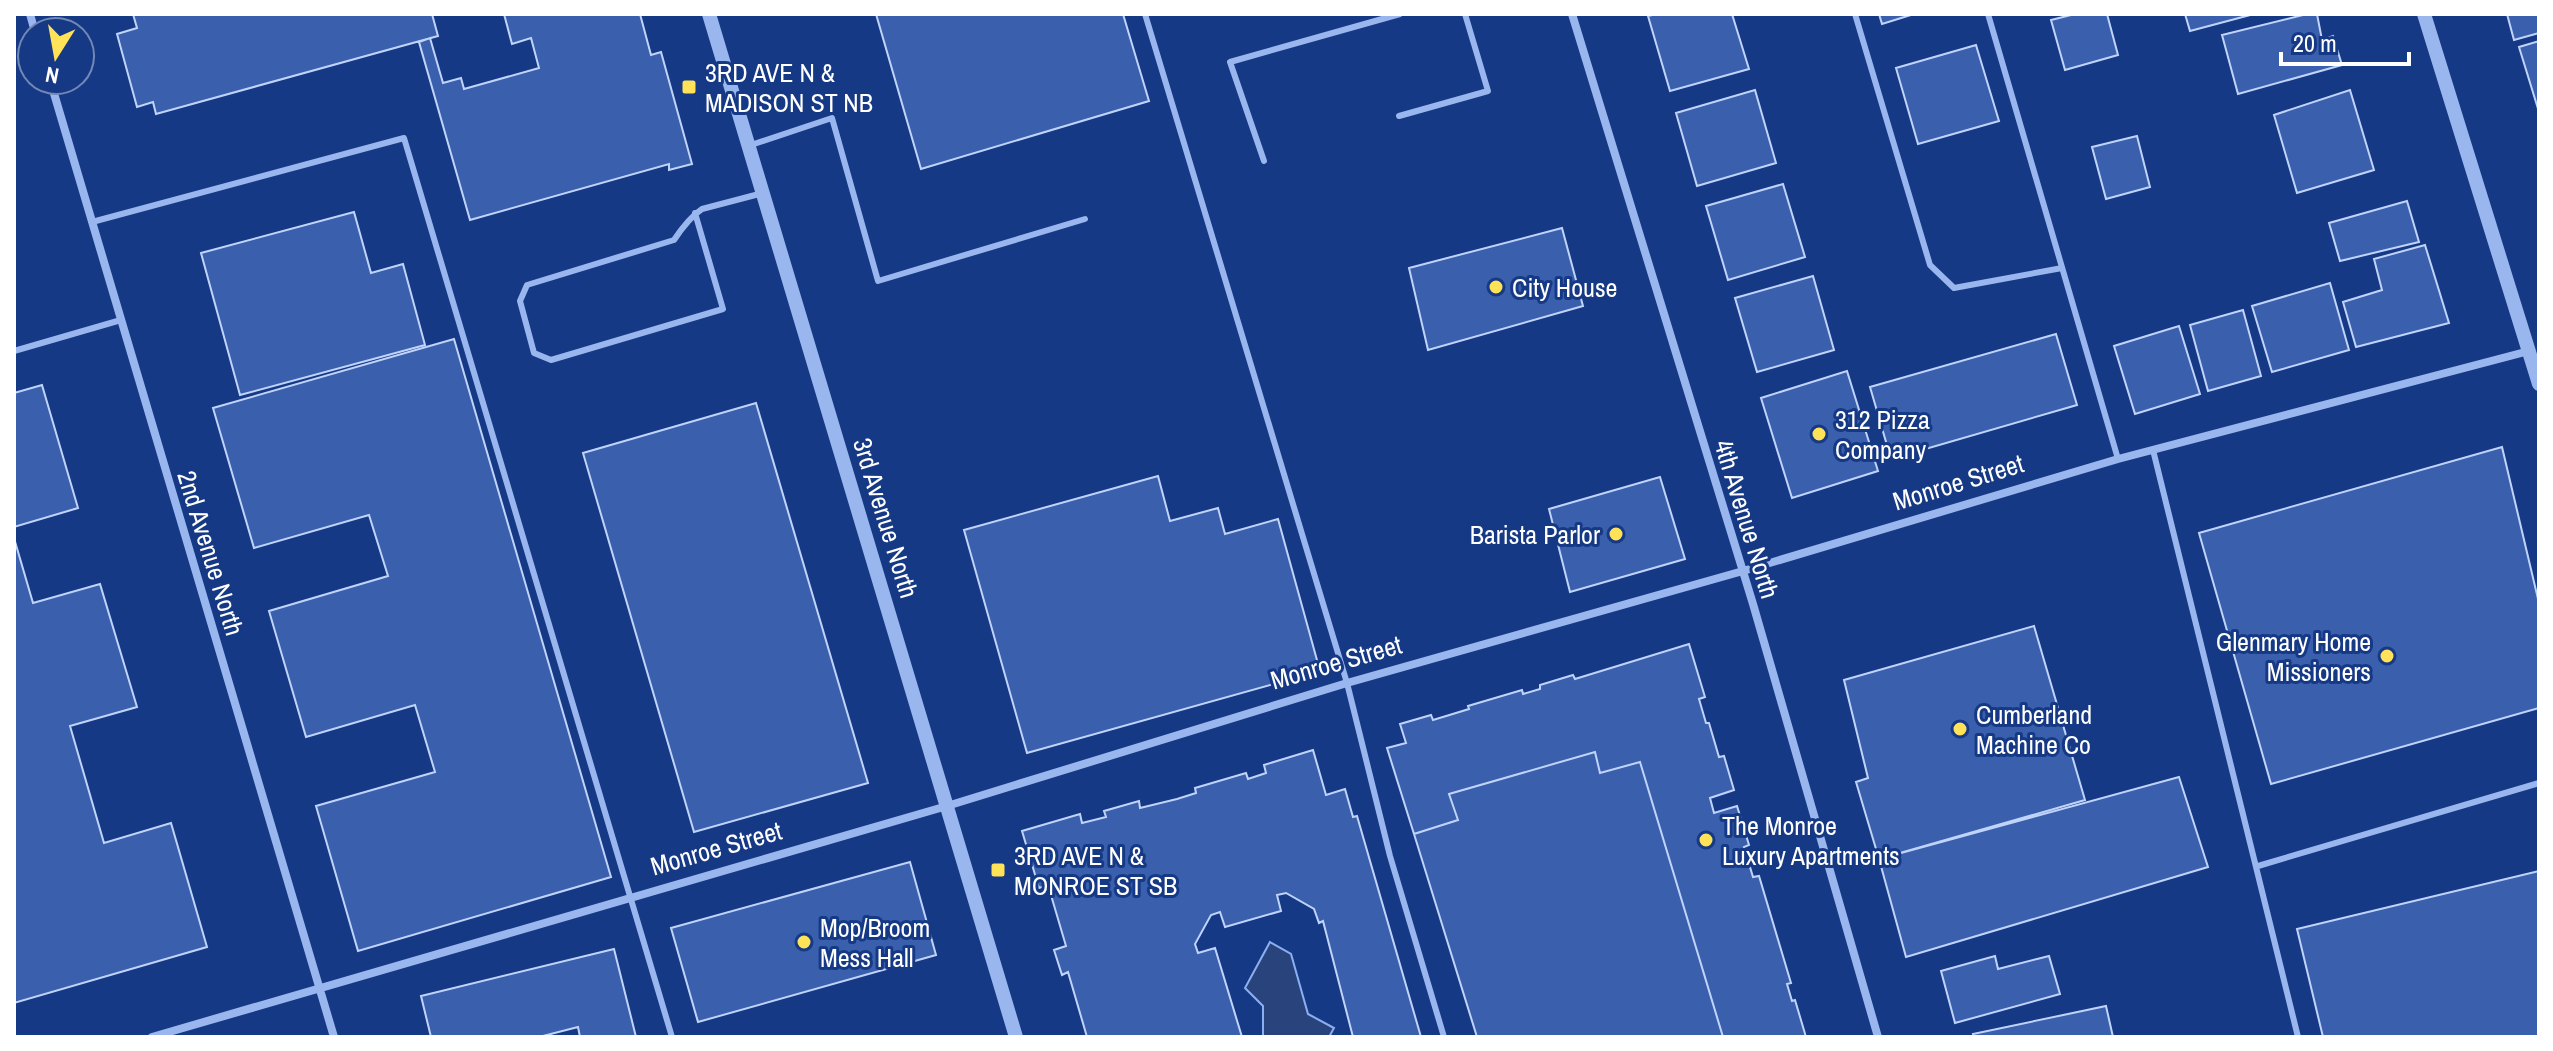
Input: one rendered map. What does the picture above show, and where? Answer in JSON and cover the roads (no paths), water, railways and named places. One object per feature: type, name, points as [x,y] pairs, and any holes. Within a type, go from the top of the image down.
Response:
[{"type":"street","name":"3rd Avenue North","points":[[709,14],[1016,1037]]},
{"type":"street","name":"4th Avenue North","points":[[1572,14],[1743,571],[1878,1037]]},
{"type":"street","points":[[2424,14],[2534,351],[2539,384]]},
{"type":"street","name":"2nd Avenue North","points":[[55,96],[334,1037]]},
{"type":"street","name":"Monroe Street","points":[[152,1037],[947,806],[1347,683],[1743,571],[2118,459],[2534,351]]},
{"type":"lane","points":[[1145,14],[1347,683],[1390,856],[1444,1037]]},
{"type":"lane","points":[[1264,161],[1230,62],[1400,14]]},
{"type":"lane","points":[[1399,116],[1488,91],[1465,14]]},
{"type":"lane","points":[[1855,14],[1930,265],[1954,288],[2062,268]]},
{"type":"lane","points":[[1988,14],[2118,459]]},
{"type":"lane","points":[[748,146],[832,118],[878,281],[1085,219]]},
{"type":"lane","points":[[92,222],[404,138],[672,1037]]},
{"type":"lane","points":[[695,213],[723,309],[551,360],[534,353],[520,301],[527,285],[674,240],[695,213],[763,193]]},
{"type":"lane","points":[[14,351],[121,320]]},
{"type":"lane","points":[[2153,450],[2298,1037]]},
{"type":"lane","points":[[2258,866],[2539,783]]},
{"type":"water","points":[[1270,942],[1291,954],[1308,1014],[1334,1028],[1329,1037],[1263,1037],[1263,1006],[1245,988]]},
{"type":"place","name":"3RD AVE N & MADISON ST NB","points":[[689,87]]},
{"type":"place","name":"City House","points":[[1496,287]]},
{"type":"place","name":"312 Pizza Company","points":[[1819,434]]},
{"type":"place","name":"Barista Parlor","points":[[1616,534]]},
{"type":"place","name":"Glenmary Home Missioners","points":[[2387,656]]},
{"type":"place","name":"Cumberland Machine Co","points":[[1960,729]]},
{"type":"place","name":"The Monroe Luxury Apartments","points":[[1706,840]]},
{"type":"place","name":"3RD AVE N & MONROE ST SB","points":[[998,870]]},
{"type":"place","name":"Mop/Broom Mess Hall","points":[[804,942]]}]
